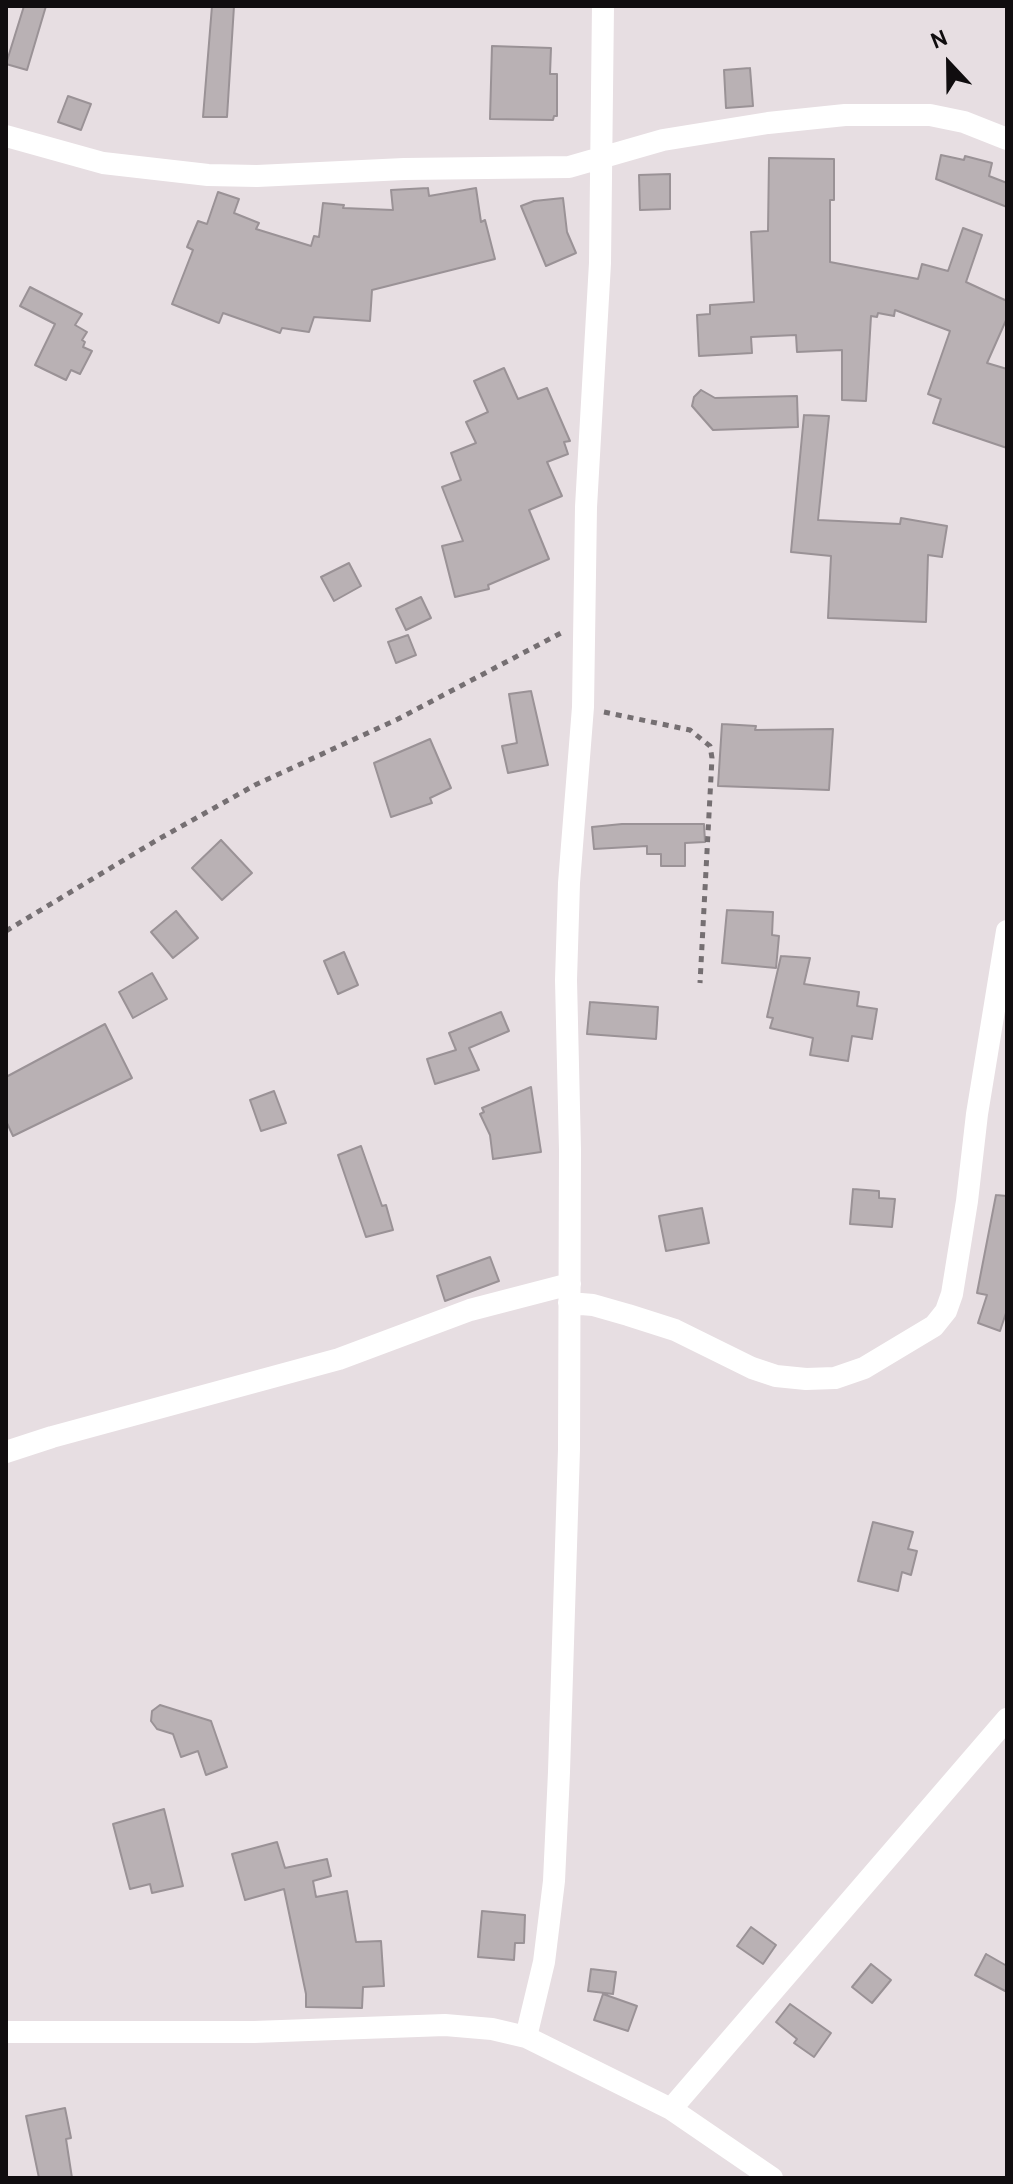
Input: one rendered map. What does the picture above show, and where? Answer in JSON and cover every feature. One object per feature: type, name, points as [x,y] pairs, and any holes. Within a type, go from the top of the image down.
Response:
[{"type":"street","points":[[526,2037],[544,1962],[554,1881],[569,1449],[570,1150],[566,980],[569,883],[583,707],[586,507],[600,263],[603,6]]},
{"type":"street","points":[[6,136],[103,163],[208,175],[257,176],[419,168],[569,167],[663,140],[768,123],[845,115],[930,115],[964,122],[1007,139]]},
{"type":"street","points":[[6,1452],[339,1359],[470,1310],[570,1293],[593,1305],[675,1330],[752,1368],[776,1376],[835,1378],[864,1368],[934,1326],[946,1311],[954,1282],[1007,931]]},
{"type":"street","points":[[671,2109],[1007,1719]]},
{"type":"street","points":[[6,2032],[254,2032],[445,2025],[492,2029],[526,2037],[671,2109],[772,2178]]},
{"type":"path","points":[[6,931],[255,785],[398,719],[585,621]]},
{"type":"path","points":[[583,707],[690,730],[710,746],[712,758],[700,983]]},
{"type":"building","points":[[24,6],[46,6],[27,70],[6,64]]},
{"type":"building","points":[[212,6],[234,6],[227,117],[203,117]]},
{"type":"building","points":[[492,46],[551,48],[550,74],[557,74],[557,116],[553,120],[490,119]]},
{"type":"building","points":[[750,68],[753,106],[726,108],[724,70]]},
{"type":"building","points":[[68,96],[91,104],[81,130],[58,122]]},
{"type":"building","points":[[941,155],[964,160],[965,156],[992,163],[989,176],[1007,183],[1007,207],[936,179]]},
{"type":"building","points":[[769,158],[834,159],[834,200],[830,200],[830,262],[918,279],[922,264],[948,271],[963,228],[982,235],[966,282],[1007,301],[1007,318],[987,363],[1007,369],[1007,448],[933,423],[941,399],[928,394],[950,331],[895,310],[894,316],[878,313],[877,317],[871,316],[866,401],[842,400],[842,350],[797,352],[796,335],[751,337],[752,353],[699,356],[697,315],[710,314],[710,305],[754,302],[751,232],[768,231]]},
{"type":"building","points":[[670,174],[670,209],[640,210],[639,175]]},
{"type":"building","points":[[428,188],[429,196],[476,188],[481,222],[485,220],[495,259],[372,290],[370,321],[314,317],[309,332],[282,328],[280,333],[223,313],[219,323],[172,304],[193,250],[187,247],[198,221],[207,224],[218,192],[239,199],[234,213],[259,223],[256,229],[311,246],[314,236],[319,237],[323,203],[344,205],[343,208],[393,210],[391,190]]},
{"type":"building","points":[[563,198],[567,232],[576,253],[546,266],[521,206],[534,201]]},
{"type":"building","points":[[30,287],[82,314],[75,325],[87,332],[82,340],[85,342],[83,347],[92,351],[80,374],[71,370],[66,380],[35,365],[55,324],[20,306]]},
{"type":"building","points":[[504,368],[518,399],[547,388],[570,441],[564,442],[568,454],[547,462],[562,496],[529,510],[549,559],[488,585],[489,589],[455,597],[442,546],[463,541],[442,487],[461,480],[451,453],[476,443],[466,422],[488,412],[474,381]]},
{"type":"building","points":[[701,390],[715,398],[797,396],[798,427],[713,430],[692,406],[694,397]]},
{"type":"building","points":[[804,415],[829,416],[818,520],[900,524],[901,518],[947,526],[942,557],[928,555],[926,622],[828,618],[831,556],[791,552]]},
{"type":"building","points":[[349,563],[361,586],[334,601],[321,577]]},
{"type":"building","points":[[421,597],[431,618],[406,630],[396,609]]},
{"type":"building","points":[[408,635],[416,655],[396,663],[388,642]]},
{"type":"building","points":[[531,691],[548,765],[508,773],[502,746],[517,743],[509,694]]},
{"type":"building","points":[[722,724],[756,726],[755,730],[833,729],[829,790],[718,786]]},
{"type":"building","points":[[430,739],[451,788],[430,798],[432,803],[391,817],[374,763]]},
{"type":"building","points":[[704,824],[705,842],[685,843],[685,866],[661,866],[661,854],[647,854],[647,846],[594,849],[592,827]]},
{"type":"building","points":[[221,840],[252,873],[222,900],[192,868]]},
{"type":"building","points":[[727,910],[773,912],[772,935],[779,936],[776,968],[722,963]]},
{"type":"building","points":[[176,911],[198,938],[173,958],[151,932]]},
{"type":"building","points":[[344,952],[358,985],[338,994],[324,961]]},
{"type":"building","points":[[781,956],[810,958],[804,984],[859,992],[857,1006],[877,1009],[872,1039],[852,1036],[848,1061],[810,1055],[813,1038],[770,1028],[773,1018],[767,1017]]},
{"type":"building","points":[[152,973],[167,999],[133,1018],[119,992]]},
{"type":"building","points":[[590,1002],[658,1007],[656,1039],[587,1034]]},
{"type":"building","points":[[501,1012],[509,1031],[469,1048],[479,1070],[435,1084],[427,1059],[456,1050],[449,1033]]},
{"type":"building","points":[[105,1024],[132,1078],[13,1136],[6,1121],[6,1077]]},
{"type":"building","points":[[531,1087],[541,1152],[493,1159],[490,1135],[480,1114],[484,1112],[482,1108]]},
{"type":"building","points":[[274,1091],[286,1123],[261,1131],[250,1100]]},
{"type":"building","points":[[361,1146],[393,1230],[366,1237],[338,1155]]},
{"type":"building","points":[[853,1189],[879,1191],[879,1198],[895,1199],[892,1227],[850,1224]]},
{"type":"building","points":[[996,1195],[1007,1196],[1007,1310],[1000,1331],[978,1323],[987,1295],[977,1293]]},
{"type":"building","points":[[702,1208],[709,1243],[666,1251],[659,1216]]},
{"type":"building","points":[[490,1257],[499,1281],[445,1301],[437,1276]]},
{"type":"building","points":[[873,1522],[913,1532],[908,1549],[917,1551],[911,1575],[902,1572],[898,1591],[858,1581]]},
{"type":"building","points":[[160,1705],[211,1721],[227,1767],[206,1775],[198,1751],[181,1757],[173,1734],[157,1729],[151,1721],[152,1711]]},
{"type":"building","points":[[164,1809],[183,1886],[152,1893],[150,1884],[130,1889],[113,1824]]},
{"type":"building","points":[[277,1842],[285,1868],[327,1859],[331,1876],[313,1881],[316,1897],[347,1891],[356,1942],[381,1941],[384,1986],[363,1987],[362,2008],[306,2007],[284,1889],[245,1900],[232,1854]]},
{"type":"building","points":[[482,1911],[525,1915],[524,1943],[515,1943],[514,1960],[478,1957]]},
{"type":"building","points":[[751,1927],[776,1945],[763,1964],[737,1946]]},
{"type":"building","points":[[986,1954],[1007,1966],[1007,1992],[975,1975]]},
{"type":"building","points":[[871,1964],[891,1980],[872,2003],[852,1987]]},
{"type":"building","points":[[591,1969],[616,1972],[613,1994],[588,1991]]},
{"type":"building","points":[[603,1994],[637,2006],[628,2031],[594,2020]]},
{"type":"building","points":[[790,2004],[831,2033],[814,2057],[794,2043],[797,2039],[776,2022]]},
{"type":"building","points":[[65,2108],[71,2138],[66,2139],[72,2178],[39,2178],[26,2116]]}]
